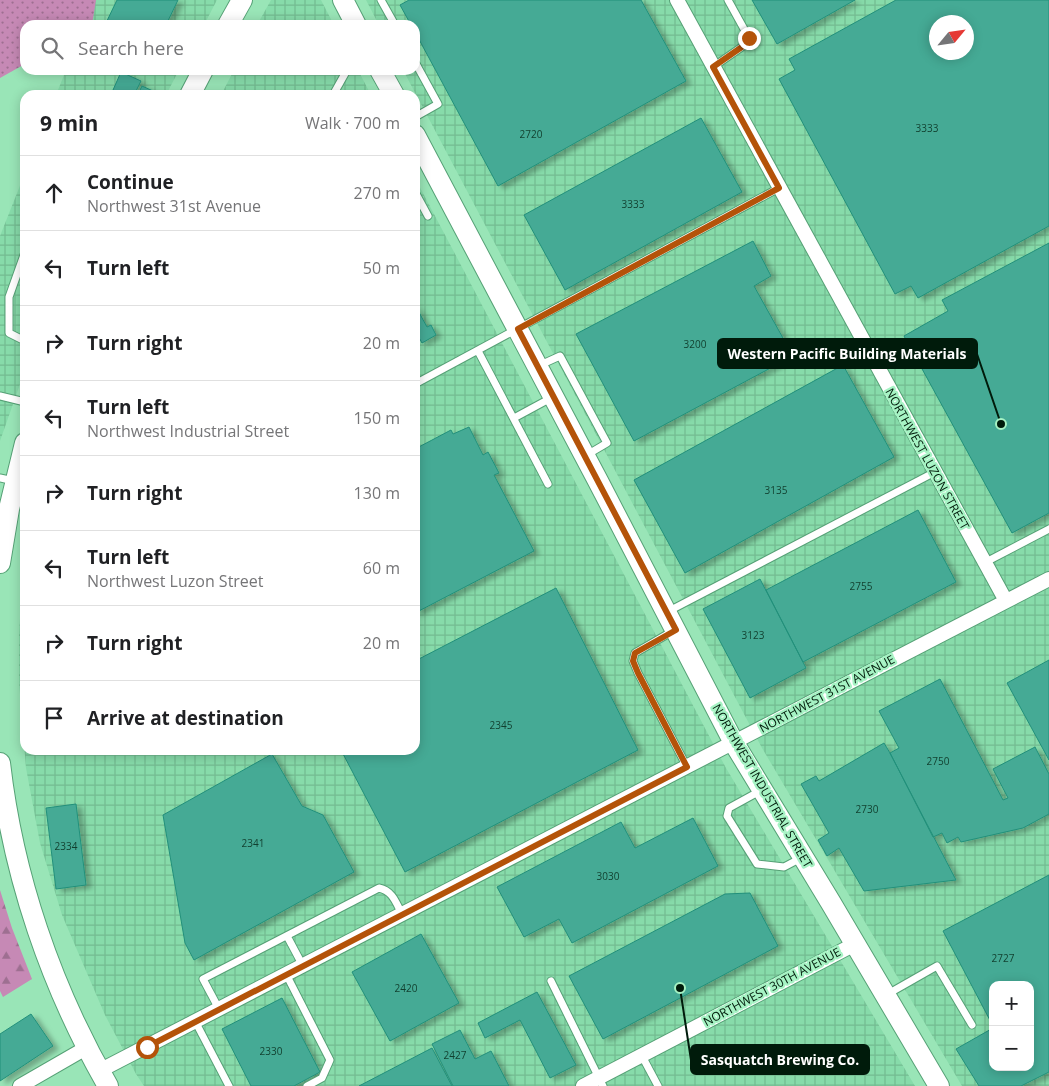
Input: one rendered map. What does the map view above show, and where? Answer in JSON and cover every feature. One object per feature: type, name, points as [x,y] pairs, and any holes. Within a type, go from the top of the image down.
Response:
[{"type":"street","points":[[231,20],[242,0]]},
{"type":"street","points":[[343,0],[353,20]]},
{"type":"street","name":"NORTHWEST LUZON STREET","points":[[677,0],[1006,601]]},
{"type":"street","points":[[193,90],[201,75]]},
{"type":"street","points":[[383,75],[391,90]]},
{"type":"street","name":"NORTHWEST INDUSTRIAL STREET","points":[[420,144],[538,366],[734,743],[804,857],[939,1086]]},
{"type":"street","points":[[0,563],[8,480],[20,454]]},
{"type":"street","name":"NORTHWEST 31ST AVENUE","points":[[104,1079],[195,1021],[1049,579]]},
{"type":"street","points":[[0,762],[13,844],[32,912],[65,1002],[86,1048],[104,1079]]},
{"type":"street","name":"NORTHWEST 30TH AVENUE","points":[[583,1086],[601,1082],[642,1056],[855,944]]},
{"type":"street","points":[[20,1086],[36,1082],[86,1048]]},
{"type":"lane","points":[[381,0],[392,20]]},
{"type":"lane","points":[[713,67],[749,42],[749,38],[728,0]]},
{"type":"lane","points":[[420,71],[438,104],[420,114]]},
{"type":"lane","points":[[336,90],[344,75]]},
{"type":"lane","points":[[420,381],[779,188]]},
{"type":"lane","points":[[420,201],[428,216]]},
{"type":"lane","points":[[20,266],[9,297],[9,333],[20,339]]},
{"type":"lane","points":[[478,351],[548,484]]},
{"type":"lane","points":[[538,366],[560,356],[607,443],[585,456]]},
{"type":"lane","points":[[0,396],[20,401]]},
{"type":"lane","points":[[514,418],[554,397]]},
{"type":"lane","points":[[687,767],[638,673],[633,661],[635,653],[671,621],[935,472]]},
{"type":"lane","points":[[984,563],[1049,529]]},
{"type":"lane","points":[[763,789],[729,808],[727,816],[757,864],[784,868],[804,857]]},
{"type":"lane","points":[[219,1009],[203,979],[379,888],[392,894],[402,914]]},
{"type":"lane","points":[[287,936],[303,966]]},
{"type":"lane","points":[[886,995],[937,966],[972,1025]]},
{"type":"lane","points":[[286,974],[330,1060],[322,1078],[307,1086]]},
{"type":"lane","points":[[551,981],[601,1082]]},
{"type":"lane","points":[[195,1021],[229,1086]]},
{"type":"lane","points":[[642,1056],[658,1086]]},
{"type":"shaded area","points":[[94,0],[217,0],[207,20],[86,20]]},
{"type":"shaded area","points":[[271,0],[321,0],[331,20],[260,20]]},
{"type":"shaded area","points":[[366,0],[1049,0],[1049,1086],[962,1086],[762,748],[420,102],[420,90],[414,90],[406,75],[420,75],[420,20],[376,20]]},
{"type":"shaded area","points":[[64,75],[176,75],[169,90],[58,90]]},
{"type":"shaded area","points":[[231,75],[361,75],[368,90],[224,90]]},
{"type":"shaded area","points":[[20,186],[20,384],[0,441],[0,236]]},
{"type":"shaded area","points":[[420,187],[726,768],[915,1086],[144,1086],[105,1015],[62,915],[40,843],[25,755],[420,755]]},
{"type":"shaded area","points":[[20,618],[20,694],[19,682]]},
{"type":"green space","points":[[0,0],[96,0],[93,20],[20,20],[20,67],[0,78]]},
{"type":"green space","points":[[0,890],[12,928],[32,979],[3,997],[0,991]]},
{"type":"building","points":[[117,0],[178,0],[168,20],[107,20]]},
{"type":"building","points":[[409,0],[641,0],[686,81],[498,186],[420,41],[420,20],[408,20],[400,5]]},
{"type":"building","points":[[752,0],[855,0],[777,44]]},
{"type":"building","points":[[896,0],[1049,0],[1049,226],[918,298],[911,286],[895,294],[779,79],[795,70],[789,59]]},
{"type":"building","points":[[120,75],[128,75],[141,81],[136,90],[113,90]]},
{"type":"building","points":[[142,86],[151,90],[140,90]]},
{"type":"building","points":[[701,118],[742,192],[565,290],[524,215]]},
{"type":"building","points":[[753,241],[771,276],[754,286],[793,356],[634,441],[576,334]]},
{"type":"building","points":[[1049,243],[1049,513],[1012,533],[904,336],[948,311],[942,300]]},
{"type":"building","points":[[420,314],[427,327],[431,325],[436,335],[422,343],[420,339]]},
{"type":"building","points":[[843,365],[894,457],[685,573],[634,480]]},
{"type":"building","points":[[469,427],[483,455],[488,452],[499,473],[494,475],[534,551],[420,610],[420,446],[451,430],[453,434]]},
{"type":"building","points":[[918,510],[956,582],[803,662],[766,590]]},
{"type":"building","points":[[760,579],[806,668],[750,698],[703,609]]},
{"type":"building","points":[[556,588],[638,750],[405,872],[344,755],[420,755],[420,658]]},
{"type":"building","points":[[1049,660],[1049,760],[1007,683]]},
{"type":"building","points":[[940,679],[1003,800],[1008,798],[993,769],[1035,747],[1049,774],[1049,814],[1023,828],[961,842],[958,837],[947,843],[942,833],[933,837],[890,753],[899,748],[879,711]]},
{"type":"building","points":[[884,743],[956,880],[864,891],[839,848],[827,856],[818,840],[829,833],[801,784],[816,776],[819,781]]},
{"type":"building","points":[[273,755],[302,806],[323,815],[354,872],[194,960],[185,943],[163,815]]},
{"type":"building","points":[[76,804],[86,885],[56,889],[46,808]]},
{"type":"building","points":[[693,818],[718,866],[572,943],[559,919],[524,937],[497,887],[621,822],[635,848]]},
{"type":"building","points":[[1049,875],[1049,1072],[1021,1086],[979,1086],[956,1049],[989,1030],[989,1071],[1034,1071],[1034,981],[989,981],[989,1018],[943,931]]},
{"type":"building","points":[[750,893],[778,946],[603,1039],[569,976],[725,894]]},
{"type":"building","points":[[421,934],[459,1003],[390,1041],[352,972]]},
{"type":"building","points":[[537,992],[576,1065],[550,1078],[520,1020],[485,1038],[478,1023]]},
{"type":"building","points":[[282,998],[320,1072],[294,1086],[251,1086],[222,1029]]},
{"type":"building","points":[[31,1014],[53,1046],[0,1081],[0,1034]]},
{"type":"building","points":[[460,1030],[475,1059],[491,1051],[509,1086],[453,1086],[432,1044]]},
{"type":"building","points":[[432,1048],[452,1086],[359,1086]]},
{"type":"place","name":"Western Pacific Building Materials","points":[[1001,424]]},
{"type":"place","name":"Sasquatch Brewing Co.","points":[[680,988]]},
{"type":"route","points":[[147,1047],[687,767],[633,661],[635,653],[641,648],[676,630],[518,329],[779,188],[713,67],[742,48],[749,42],[749,38]]}]
